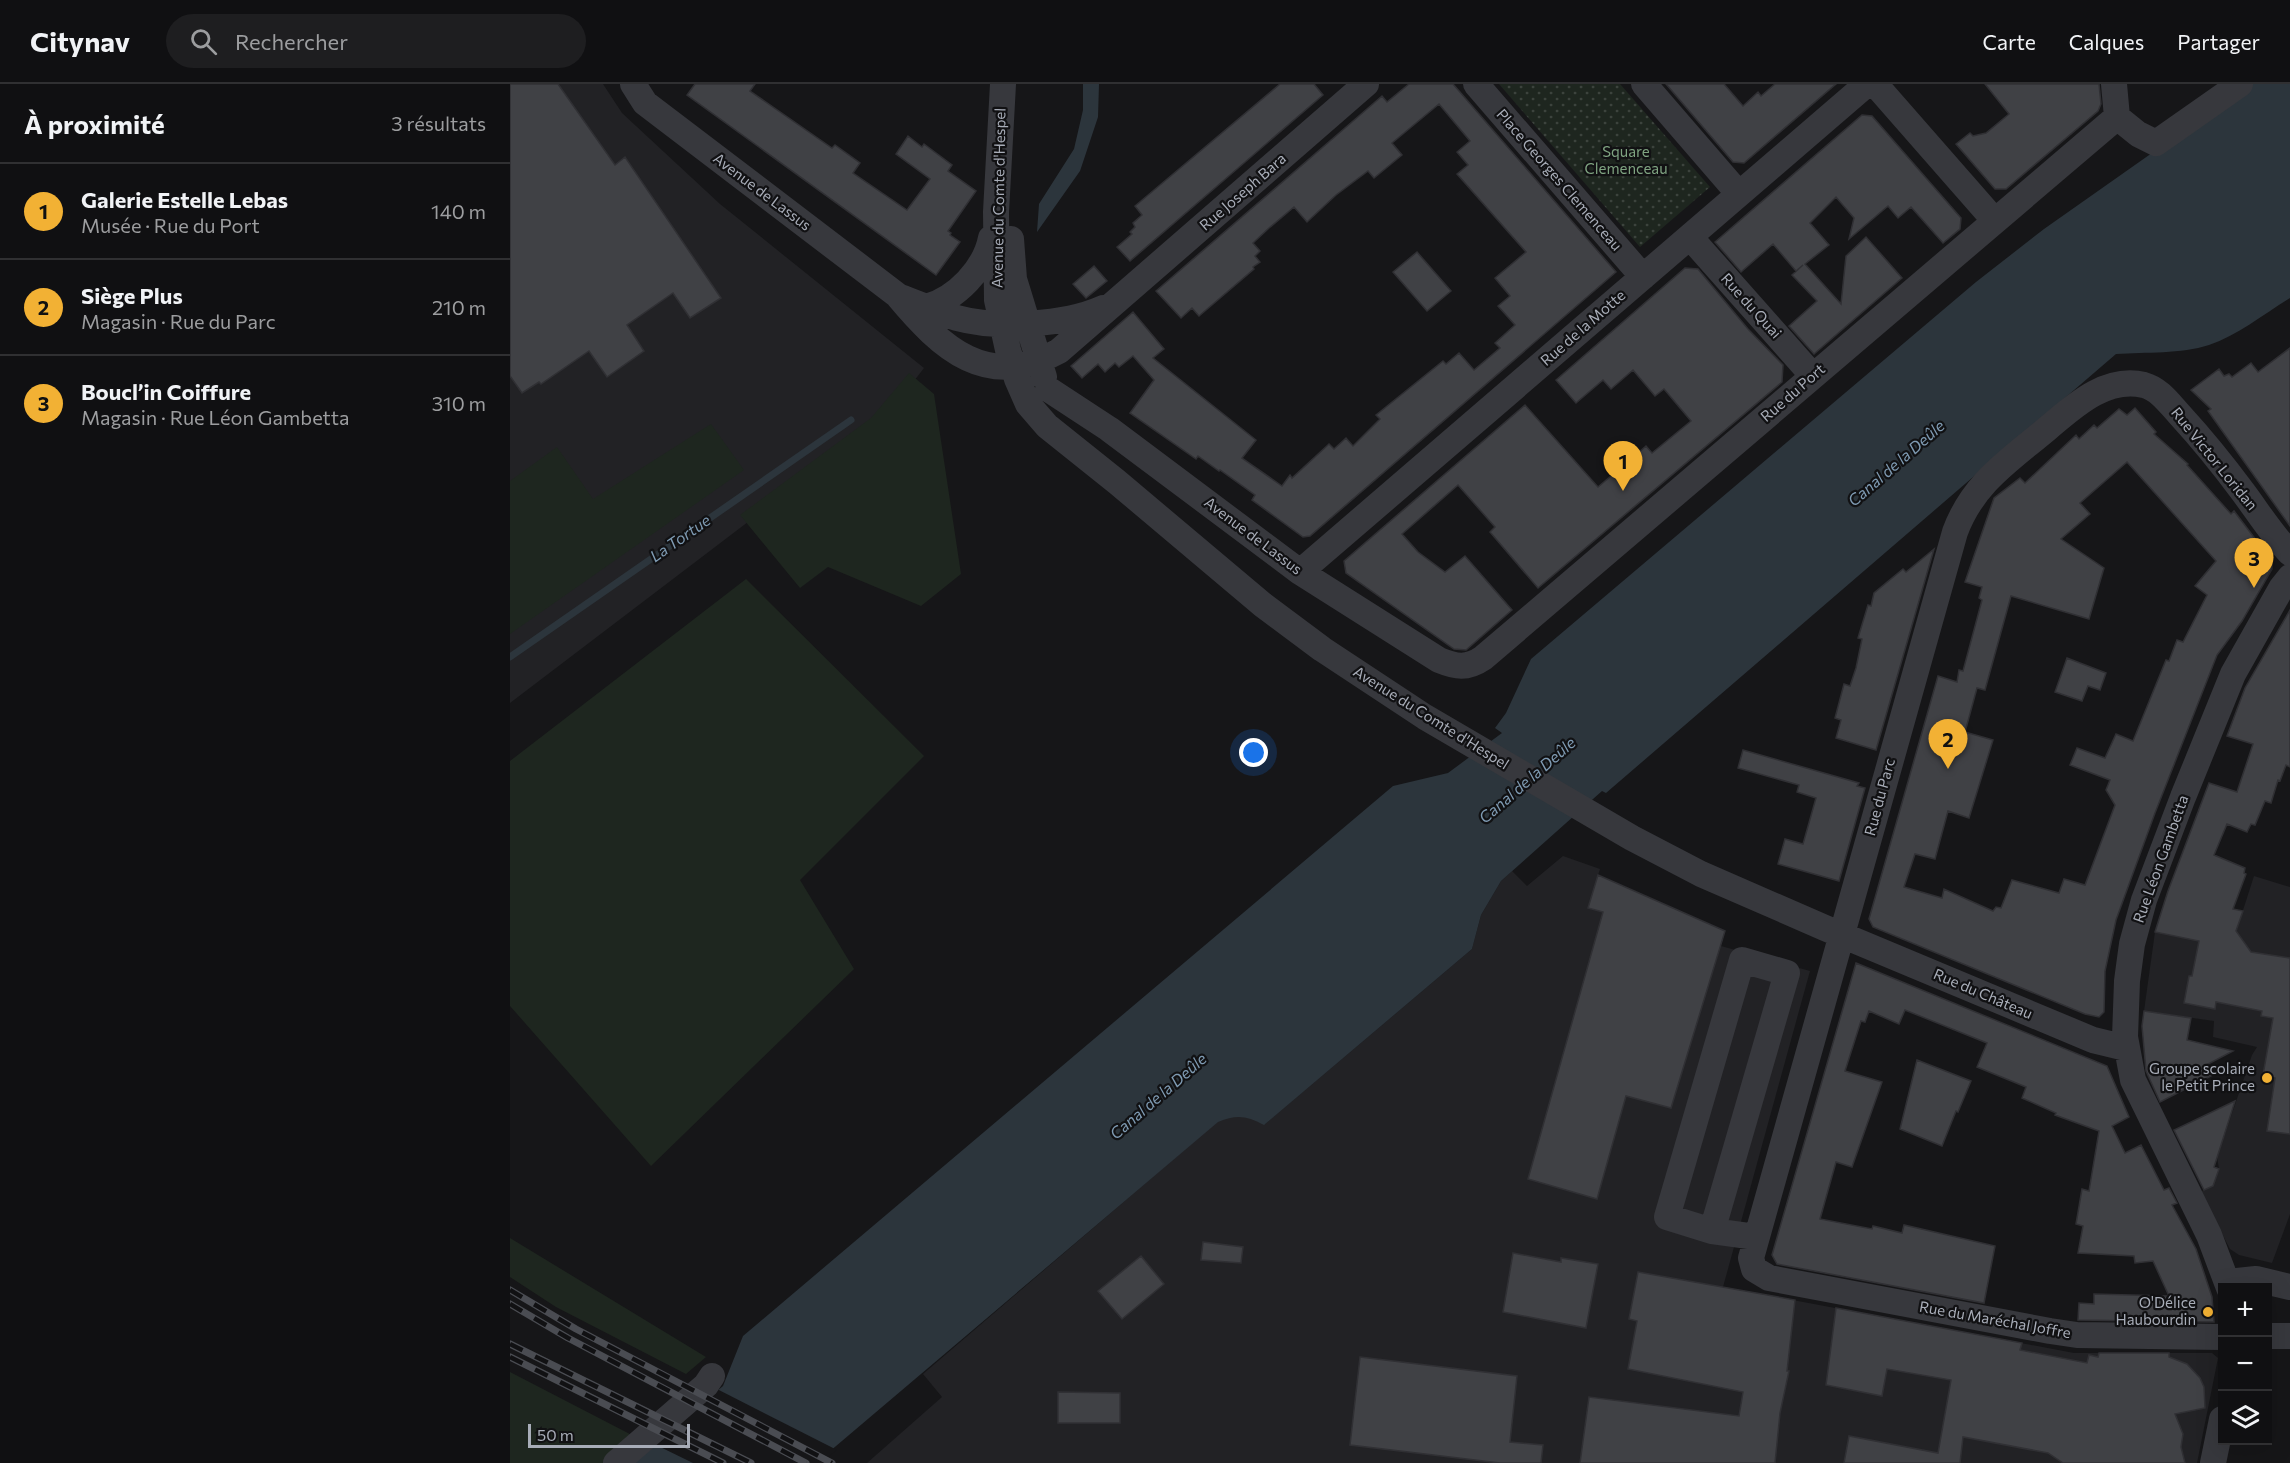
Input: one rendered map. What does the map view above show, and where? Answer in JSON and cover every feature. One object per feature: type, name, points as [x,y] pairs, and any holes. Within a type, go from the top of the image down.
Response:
[{"type":"street","name":"Avenue de Lassus","points":[[633,84],[645,103],[897,296],[922,325],[954,352],[976,362],[1012,367]]},
{"type":"street","name":"Avenue du Comte d'Hespel","points":[[1003,84],[996,212],[996,287],[1001,323],[1012,367],[1028,404],[1047,426],[1282,620],[1425,717],[1632,838],[1701,874],[1842,935]]},
{"type":"street","name":"Avenue du Comte d'Hespel","points":[[1018,84],[1011,243],[1014,279],[1039,362],[1058,412],[1117,482]]},
{"type":"street","name":"Rue Joseph Bara","points":[[1012,367],[1039,362],[1059,351],[1366,84]]},
{"type":"street","name":"Place Georges Clemenceau","points":[[1476,84],[1643,277]]},
{"type":"street","points":[[1644,84],[1739,194]]},
{"type":"street","name":"Rue de la Motte","points":[[1300,572],[1867,84]]},
{"type":"street","points":[[1875,84],[1995,221]]},
{"type":"street","points":[[2114,84],[2117,117],[2138,134],[2156,143],[2240,84]]},
{"type":"street","name":"Rue du Port","points":[[1468,666],[1483,658],[2117,117]]},
{"type":"street","points":[[926,307],[943,300],[974,274],[988,252],[996,212]]},
{"type":"street","name":"Rue du Quai","points":[[1689,237],[1813,376]]},
{"type":"street","name":"Avenue de Lassus","points":[[897,296],[968,320],[1001,323]]},
{"type":"street","name":"Rue Joseph Bara","points":[[1001,323],[1073,318],[1120,299]]},
{"type":"street","name":"Rue Victor Loridan","points":[[2126,384],[2145,385],[2160,393],[2229,474],[2290,553]]},
{"type":"street","name":"Rue du Parc","points":[[1769,1278],[1757,1272],[1752,1266],[1751,1253],[1954,532],[1976,491],[1992,475],[2094,393],[2112,386],[2126,384]]},
{"type":"street","name":"Avenue de Lassus","points":[[1048,389],[1095,419],[1300,572],[1439,660],[1457,667],[1468,666]]},
{"type":"street","name":"Rue Léon Gambetta","points":[[2227,1283],[2209,1236],[2138,1093],[2129,1067],[2124,1018],[2127,981],[2132,944],[2144,900],[2233,674],[2282,587],[2290,577]]},
{"type":"street","name":"Rue du Château","points":[[1842,935],[2093,1040],[2126,1048]]},
{"type":"street","points":[[1712,1231],[1787,973],[1742,960],[1667,1217],[1712,1231],[1756,1237]]},
{"type":"street","name":"Rue du Maréchal Joffre","points":[[1769,1278],[2063,1333],[2218,1338]]},
{"type":"street","points":[[2237,1283],[2256,1279],[2290,1287]]},
{"type":"street","points":[[2272,1336],[2290,1335]]},
{"type":"street","points":[[616,1463],[706,1385],[712,1376]]},
{"type":"street","points":[[2213,1463],[2218,1441]]},
{"type":"shaded area","points":[[510,84],[603,84],[622,113],[720,204],[924,368],[887,416],[510,703]]},
{"type":"shaded area","points":[[1563,856],[1600,869],[1598,875],[1725,931],[1721,946],[1810,971],[1723,1287],[2074,1353],[2212,1353],[2218,1358],[2197,1463],[867,1463],[942,1397],[923,1374],[1218,1121],[1233,1115],[1248,1116],[1265,1124],[1472,949],[1481,915],[1501,881],[1512,871],[1527,886]]},
{"type":"shaded area","name":"Groupe scolaire le Petit Prince","points":[[2254,876],[2290,887],[2290,1214],[2272,1263],[2239,1255],[2230,1249],[2200,1192],[2213,1185],[2219,1169],[2217,1157],[2252,1055],[2257,1047],[2213,1037],[2214,1021],[2144,1011],[2155,932],[2228,946],[2236,932]]},
{"type":"green space","name":"Square Clemenceau","points":[[1499,84],[1620,84],[1710,187],[1640,247]]},
{"type":"green space","points":[[909,373],[934,394],[961,574],[921,606],[828,567],[800,588],[740,515],[871,418]]},
{"type":"green space","points":[[711,424],[744,470],[510,634],[510,481],[557,447],[593,499]]},
{"type":"green space","points":[[746,579],[924,756],[800,880],[854,969],[651,1166],[510,1006],[510,761]]},
{"type":"green space","points":[[510,1238],[706,1357],[686,1374],[556,1307],[510,1277]]},
{"type":"green space","points":[[510,1372],[653,1446],[633,1463],[510,1463]]},
{"type":"water","points":[[1083,84],[1099,84],[1098,117],[1080,171],[1037,232],[1039,204],[1074,149],[1083,110]]},
{"type":"water","name":"Canal de la Deûle","points":[[2250,84],[2290,84],[2290,298],[2241,330],[2209,345],[2175,351],[2116,354],[1606,793],[1602,791],[1501,881],[1481,915],[1472,949],[1264,1125],[1242,1117],[1218,1122],[816,1463],[633,1463],[723,1386],[743,1336],[1393,786],[1448,773],[1502,733],[1495,728],[1506,713],[1531,659],[1976,282],[2044,229]]},
{"type":"pier","points":[[715,1388],[837,1450],[820,1463],[693,1463],[652,1443]]},
{"type":"building","points":[[510,84],[558,84],[615,165],[625,157],[721,298],[690,318],[673,293],[627,325],[644,351],[607,377],[589,351],[541,384],[539,382],[522,393],[510,376]]},
{"type":"building","points":[[695,84],[755,84],[750,91],[832,148],[835,145],[860,163],[853,173],[907,210],[930,179],[896,154],[908,136],[922,147],[924,144],[952,165],[948,171],[976,191],[948,231],[960,242],[936,275],[687,95]]},
{"type":"building","points":[[1280,84],[1314,84],[1323,95],[1130,261],[1117,247],[1132,234],[1130,232],[1135,227],[1133,223],[1142,215],[1135,206]]},
{"type":"building","points":[[1409,84],[1453,84],[1616,272],[1310,536],[1303,537],[1252,500],[1255,495],[1198,456],[1196,459],[1130,413],[1154,380],[1133,356],[1119,367],[1115,363],[1105,372],[1098,364],[1082,378],[1071,366],[1133,312],[1164,349],[1153,358],[1256,440],[1242,458],[1282,486],[1290,475],[1292,478],[1329,444],[1334,449],[1346,438],[1353,446],[1380,419],[1376,415],[1443,361],[1446,364],[1459,353],[1474,370],[1500,348],[1495,343],[1515,325],[1498,306],[1510,296],[1495,278],[1526,252],[1457,174],[1468,165],[1457,152],[1470,141],[1439,104],[1392,143],[1402,155],[1374,178],[1368,171],[1336,195],[1307,222],[1294,207],[1269,228],[1253,243],[1260,251],[1255,256],[1260,262],[1199,316],[1192,308],[1181,318],[1156,291],[1382,96],[1387,102]]},
{"type":"building","points":[[1666,84],[1724,84],[1743,106],[1758,92],[1761,96],[1775,84],[1836,84],[1744,163],[1733,162]]},
{"type":"building","points":[[1985,84],[2099,84],[2101,104],[2098,111],[2006,189],[1995,189],[1956,144],[1970,133],[1973,136],[1986,133],[2009,114]]},
{"type":"building","points":[[1862,115],[1872,116],[1961,218],[1960,229],[1943,243],[1911,207],[1898,218],[1888,206],[1849,239],[1854,218],[1836,197],[1810,223],[1829,245],[1805,264],[1841,304],[1846,256],[1866,237],[1902,278],[1814,354],[1789,326],[1817,301],[1792,275],[1803,265],[1796,271],[1773,244],[1741,272],[1715,242]]},
{"type":"building","points":[[1417,252],[1451,291],[1427,311],[1393,272]]},
{"type":"building","points":[[1094,266],[1107,281],[1086,298],[1073,284]]},
{"type":"building","points":[[1685,268],[1698,269],[1748,329],[1783,365],[1782,382],[1538,588],[1490,532],[1495,527],[1458,485],[1402,534],[1418,552],[1445,572],[1465,556],[1512,610],[1466,650],[1454,649],[1346,573],[1344,561],[1525,405],[1598,487],[1646,446],[1652,453],[1691,421],[1664,389],[1655,396],[1633,370],[1611,389],[1603,380],[1576,403],[1556,380]]},
{"type":"building","points":[[2290,348],[2290,526],[2208,411],[2211,409],[2191,390],[2219,369],[2224,376],[2229,374],[2232,377],[2251,363],[2258,372]]},
{"type":"building","points":[[2135,408],[2156,432],[2154,434],[2188,464],[2231,514],[2234,511],[2272,561],[2272,569],[2242,621],[2217,655],[2155,813],[2116,920],[2105,971],[2104,1012],[2099,1017],[2085,1014],[1873,927],[1869,919],[1938,676],[1957,682],[1959,670],[1963,671],[1982,600],[1979,598],[1982,587],[1965,582],[1994,498],[2020,478],[2025,483],[2076,435],[2079,439],[2094,425],[2097,428],[2119,409],[2127,415]],"holes":[[[2127,462],[2216,561],[2195,586],[2207,595],[2183,642],[2177,640],[2169,661],[2166,660],[2133,741],[2116,734],[2105,758],[2077,748],[2070,765],[2110,780],[2106,790],[2115,805],[2085,885],[2064,879],[2059,893],[2012,880],[2001,908],[1996,907],[1993,911],[1944,889],[1942,898],[1904,887],[1915,854],[1935,859],[1948,811],[1969,818],[1993,740],[1965,732],[1977,688],[1985,690],[2011,596],[2089,619],[2104,568],[2061,539],[2090,514],[2080,503]]]},
{"type":"building","points":[[1934,549],[1876,750],[1836,738],[1841,720],[1835,718],[1844,684],[1850,686],[1856,668],[1862,639],[1858,638],[1874,593],[1903,569],[1906,572]]},
{"type":"building","points":[[2290,610],[2290,767],[2286,765],[2280,781],[2278,780],[2271,803],[2265,801],[2255,825],[2251,824],[2247,832],[2227,824],[2214,855],[2245,868],[2244,873],[2246,874],[2233,909],[2243,911],[2236,931],[2251,952],[2290,958],[2290,1134],[2267,1131],[2275,1078],[2263,1075],[2273,1018],[2261,1016],[2262,1011],[2216,1002],[2215,1009],[2184,1003],[2199,941],[2155,932],[2209,783],[2237,792],[2253,744],[2227,736],[2245,688]]},
{"type":"building","points":[[2067,658],[2106,673],[2100,690],[2088,686],[2082,701],[2055,692]]},
{"type":"building","points":[[1743,750],[1859,783],[1857,786],[1865,788],[1839,881],[1778,864],[1785,839],[1803,844],[1816,798],[1797,792],[1799,785],[1738,768]]},
{"type":"building","points":[[1598,875],[1725,931],[1671,1108],[1626,1096],[1597,1199],[1528,1179],[1603,912],[1588,908]]},
{"type":"building","points":[[1856,963],[2107,1066],[2129,1117],[2112,1126],[2125,1153],[2141,1145],[2164,1190],[2169,1188],[2177,1203],[2172,1205],[2196,1249],[2212,1297],[2214,1322],[2078,1320],[2079,1303],[2094,1304],[2094,1294],[2169,1296],[2153,1261],[2135,1263],[2134,1256],[2078,1253],[2083,1226],[2076,1224],[2082,1189],[2089,1191],[2099,1131],[2055,1115],[2056,1113],[2022,1098],[2026,1087],[1977,1067],[1987,1043],[1905,1010],[1899,1024],[1869,1011],[1865,1022],[1861,1021],[1845,1071],[1882,1082],[1852,1167],[1836,1162],[1820,1219],[1872,1229],[1873,1226],[1902,1233],[1904,1225],[1995,1246],[1984,1303],[1777,1264],[1772,1255]]},
{"type":"building","points":[[2144,1011],[2191,1018],[2187,1040],[2233,1051],[2208,1064],[2213,1075],[2160,1102],[2146,1071],[2142,1026]]},
{"type":"building","points":[[1917,1060],[1971,1081],[1942,1146],[1900,1129]]},
{"type":"building","points":[[2235,1101],[2214,1167],[2219,1169],[2213,1186],[2204,1190],[2174,1130]]},
{"type":"building","points":[[1203,1242],[1243,1247],[1241,1263],[1201,1260]]},
{"type":"building","points":[[1513,1253],[1561,1262],[1561,1258],[1598,1264],[1586,1328],[1503,1312]]},
{"type":"building","points":[[1141,1256],[1164,1284],[1122,1319],[1098,1291]]},
{"type":"building","points":[[1638,1272],[1795,1300],[1787,1371],[1789,1371],[1780,1413],[1775,1463],[1580,1463],[1589,1397],[1739,1416],[1743,1392],[1628,1369],[1637,1321],[1629,1319]]},
{"type":"building","points":[[1836,1308],[2022,1343],[2020,1350],[2087,1363],[2089,1355],[2098,1357],[2099,1353],[2169,1353],[2169,1357],[2187,1364],[2200,1378],[2204,1387],[2205,1408],[2175,1414],[2183,1434],[2181,1447],[2185,1463],[2063,1463],[2048,1453],[1963,1437],[1960,1463],[1844,1463],[1849,1436],[1938,1453],[1951,1380],[1887,1369],[1882,1396],[1826,1385]]},
{"type":"building","points":[[1360,1357],[1517,1376],[1510,1442],[1543,1445],[1541,1463],[1500,1463],[1350,1445]]},
{"type":"building","points":[[1058,1392],[1120,1393],[1120,1423],[1058,1423]]},
{"type":"waterway","name":"La Tortue","points":[[510,657],[851,420]]},
{"type":"railway","points":[[510,1290],[576,1329],[832,1463]]},
{"type":"railway","points":[[510,1304],[568,1338],[806,1463]]},
{"type":"railway","points":[[510,1344],[751,1463]]},
{"type":"railway","points":[[510,1357],[723,1463]]},
{"type":"place","name":"Galerie Estelle Lebas","points":[[1623,491]]},
{"type":"place","name":"Boucl’in Coiffure","points":[[2254,588]]},
{"type":"place","name":"Siège Plus","points":[[1948,769]]},
{"type":"place","name":"Groupe scolaire le Petit Prince","points":[[2267,1078]]},
{"type":"place","name":"O'Délice Haubourdin","points":[[2208,1312]]}]
